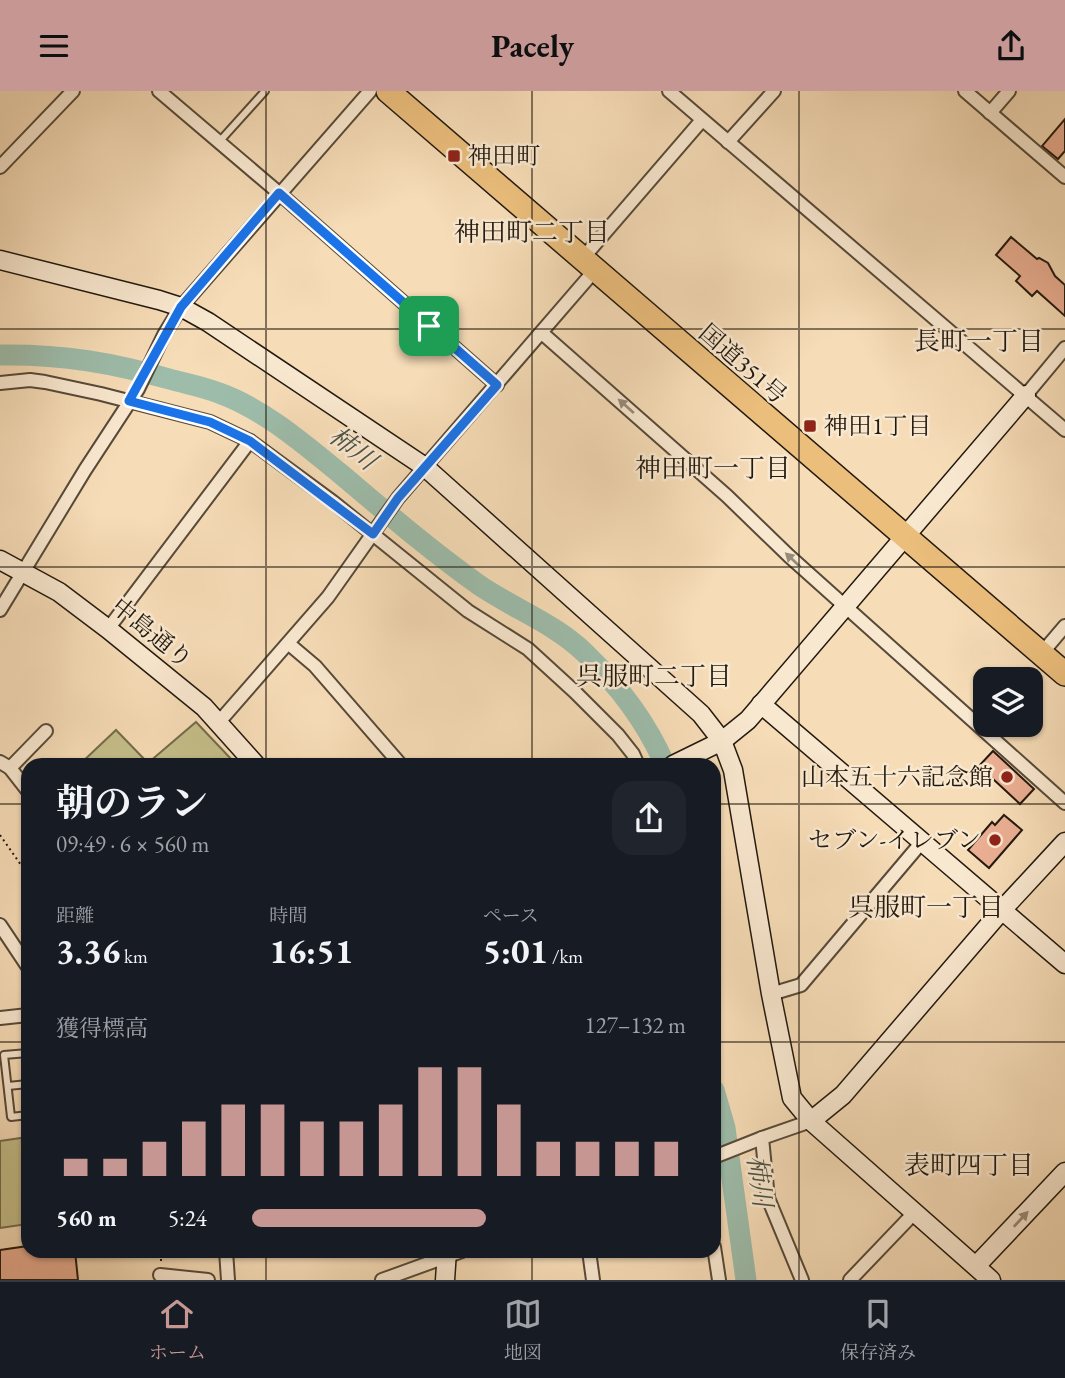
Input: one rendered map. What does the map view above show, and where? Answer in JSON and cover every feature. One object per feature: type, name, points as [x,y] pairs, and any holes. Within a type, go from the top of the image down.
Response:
[{"type":"highway","name":"国道351号","points":[[388,91],[1065,674]]},
{"type":"street","points":[[0,167],[73,91]]},
{"type":"street","points":[[159,91],[497,385]]},
{"type":"street","points":[[0,610],[138,389],[155,352],[181,307],[370,91]]},
{"type":"street","points":[[669,91],[1065,430]]},
{"type":"street","points":[[728,142],[774,91]]},
{"type":"street","points":[[965,91],[1065,177]]},
{"type":"street","points":[[990,113],[1009,91]]},
{"type":"street","points":[[219,722],[328,597],[398,498],[542,333],[589,264],[702,120]]},
{"type":"street","points":[[0,260],[181,307],[228,335],[425,467],[701,714],[722,741],[733,770],[771,994],[792,1098],[811,1121],[991,1280]]},
{"type":"street","points":[[542,333],[727,496],[844,606],[1065,803]]},
{"type":"street","points":[[685,758],[722,741],[748,720],[1065,348]]},
{"type":"street","points":[[0,383],[30,380],[45,382],[129,401],[210,422],[250,441],[375,531],[468,611],[528,649],[618,735],[635,758]]},
{"type":"street","points":[[108,629],[250,441]]},
{"type":"street","name":"中島通り","points":[[0,560],[60,592],[108,629],[219,722],[250,758]]},
{"type":"street","points":[[1042,653],[1065,626]]},
{"type":"street","points":[[289,644],[315,666],[395,758]]},
{"type":"street","points":[[761,704],[1065,964]]},
{"type":"street","points":[[21,783],[5,765],[46,731]]},
{"type":"street","points":[[721,1154],[811,1121],[843,1095],[1002,910],[1065,842]]},
{"type":"street","points":[[771,994],[801,985],[921,843]]},
{"type":"street","points":[[0,925],[21,956]]},
{"type":"street","points":[[0,1018],[21,1015]]},
{"type":"street","points":[[762,1138],[768,1198],[802,1280]]},
{"type":"street","points":[[976,1266],[1065,1172]]},
{"type":"street","points":[[850,1280],[916,1211]]},
{"type":"street","points":[[228,1280],[229,1258]]},
{"type":"street","points":[[382,1280],[439,1258]]},
{"type":"street","points":[[444,1280],[451,1258]]},
{"type":"street","points":[[590,1258],[593,1280]]},
{"type":"street","points":[[716,1258],[719,1280]]},
{"type":"street","points":[[160,1275],[208,1280]]},
{"type":"lane","points":[[219,142],[265,91]]},
{"type":"lane","points":[[21,1053],[4,1055],[11,1117],[21,1116]]},
{"type":"lane","points":[[8,1086],[21,1085]]},
{"type":"path","points":[[0,835],[21,865]]},
{"type":"shaded area","points":[[196,722],[230,758],[154,758]]},
{"type":"shaded area","points":[[116,730],[143,758],[86,758]]},
{"type":"shaded area","points":[[21,1138],[21,1225],[0,1228],[0,1141]]},
{"type":"building","points":[[1065,119],[1065,151],[1058,159],[1042,146]]},
{"type":"building","points":[[1011,237],[1037,259],[1048,263],[1055,276],[1065,285],[1065,316],[1037,291],[1032,296],[1016,281],[1020,276],[996,255]]},
{"type":"building","name":"山本五十六記念館","points":[[993,751],[1034,789],[1020,804],[979,766]]},
{"type":"building","name":"セブン-イレブン","points":[[1004,815],[1022,830],[989,868],[968,850],[992,822],[995,825]]},
{"type":"building","points":[[21,1247],[21,1258],[76,1258],[78,1280],[0,1280],[0,1250]]},
{"type":"waterway","name":"柿川","points":[[0,355],[67,358],[130,369],[213,391],[252,408],[314,452],[461,572],[492,594],[573,642],[631,705],[662,758]]},
{"type":"waterway","name":"柿川","points":[[721,1114],[746,1280]]},
{"type":"place","name":"神田町","points":[[454,156]]},
{"type":"place","name":"神田1丁目","points":[[810,426]]},
{"type":"place","name":"山本五十六記念館","points":[[1007,777]]},
{"type":"place","name":"セブン-イレブン","points":[[995,840]]},
{"type":"district","name":"神田町二丁目","points":[[532,232]]},
{"type":"district","name":"長町一丁目","points":[[979,341]]},
{"type":"district","name":"神田町一丁目","points":[[713,468]]},
{"type":"district","name":"呉服町二丁目","points":[[654,676]]},
{"type":"district","name":"呉服町一丁目","points":[[926,907]]},
{"type":"district","name":"表町四丁目","points":[[969,1165]]},
{"type":"route","points":[[279,193],[429,326],[497,385],[398,498],[373,534],[250,441],[210,422],[129,401],[181,307],[279,193]]}]
